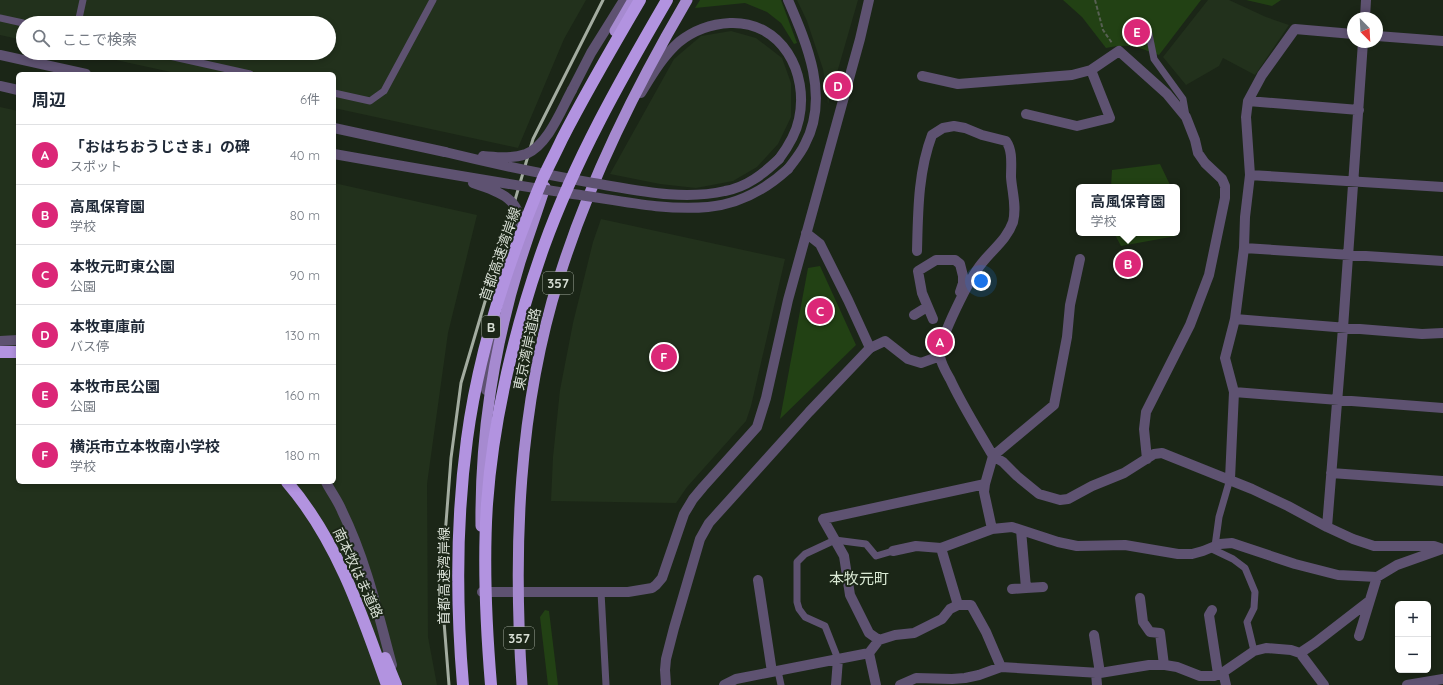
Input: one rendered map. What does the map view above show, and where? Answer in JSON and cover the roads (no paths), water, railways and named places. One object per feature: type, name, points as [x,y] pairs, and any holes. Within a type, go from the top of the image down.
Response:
[{"type":"highway","name":"東京湾岸道路","points":[[485,685],[480,502],[486,418],[503,328],[520,262],[546,184],[575,110],[633,0]]},
{"type":"highway","name":"首都高速湾岸線","points":[[463,685],[458,633],[460,506],[467,438],[480,369],[498,300],[519,240],[544,177],[581,103],[640,0]]},
{"type":"highway","name":"B","points":[[491,685],[486,632],[485,566],[487,503],[495,438],[512,353],[524,308],[544,246],[571,182],[604,112],[667,0]]},
{"type":"highway","name":"東京湾岸道路","points":[[522,685],[519,631],[519,519],[525,449],[532,397],[543,339],[559,278],[579,220],[599,173],[649,69],[688,0]]},
{"type":"highway","points":[[0,347],[16,347]]},
{"type":"highway","points":[[0,352],[16,352]]},
{"type":"highway","name":"南本牧はま道路","points":[[289,484],[310,512],[339,563],[362,616],[387,685]]},
{"type":"highway","name":"南本牧はま道路","points":[[296,484],[325,526],[343,561],[367,614],[392,685]]},
{"type":"highway","points":[[367,614],[397,685]]},
{"type":"street","points":[[445,152],[516,157],[526,154],[542,143],[591,53],[624,0]]},
{"type":"street","points":[[336,154],[636,204],[688,208],[729,204],[763,190],[788,169],[806,142],[812,126],[816,90],[814,70],[788,0]]},
{"type":"street","points":[[482,592],[628,592],[648,590],[656,585],[662,578],[684,514],[693,499],[757,427],[766,398],[788,300],[854,61],[869,0]]},
{"type":"street","points":[[1365,12],[1366,0]]},
{"type":"street","points":[[336,128],[532,172],[639,191],[686,195],[708,194],[726,191],[742,186],[756,178],[779,160],[788,148],[795,134],[799,119],[801,95],[798,73],[792,59],[783,46],[762,30],[749,25],[735,23],[720,23],[705,27],[680,42],[669,52],[659,64],[620,127]]},
{"type":"street","points":[[1230,479],[1234,392],[1225,358],[1235,319],[1244,248],[1250,175],[1246,117],[1248,101],[1262,75],[1295,29],[1347,33]]},
{"type":"street","points":[[1383,36],[1443,41]]},
{"type":"street","points":[[1327,527],[1354,182],[1363,48]]},
{"type":"street","points":[[922,76],[958,84],[1072,76],[1091,70],[1119,51],[1167,94],[1186,117],[1195,140],[1198,153],[1205,163],[1222,179],[1225,186],[1225,198],[1209,275],[1190,325],[1146,412],[1144,429],[1147,459]]},
{"type":"street","points":[[0,55],[16,59]]},
{"type":"street","points":[[23,60],[77,72]]},
{"type":"street","points":[[1026,114],[1077,126],[1110,118],[1091,70]]},
{"type":"street","points":[[0,86],[16,90]]},
{"type":"street","points":[[1248,101],[1359,110]]},
{"type":"street","points":[[917,251],[921,178],[925,153],[932,135],[943,128],[954,126],[965,128],[982,136],[1006,141],[1011,148],[1012,185],[1015,204],[1013,222],[999,245],[982,263],[971,280],[941,346],[940,356],[952,384],[993,456],[1003,462],[1039,494],[1060,500],[1068,498],[1124,473],[1154,454],[1162,453],[1230,479],[1353,539],[1374,546],[1434,546],[1443,549]]},
{"type":"street","points":[[438,172],[495,190],[511,201],[520,217],[520,235],[497,319],[489,358],[486,418]]},
{"type":"street","points":[[1250,175],[1443,187]]},
{"type":"street","points":[[806,233],[820,244],[870,348]]},
{"type":"street","points":[[1244,248],[1443,261]]},
{"type":"street","points":[[992,529],[984,492],[993,456],[1054,405],[1067,337],[1070,305],[1080,259]]},
{"type":"street","points":[[933,319],[922,293],[918,271],[936,260],[955,260],[960,264],[963,283],[951,322]]},
{"type":"street","points":[[914,315],[927,307]]},
{"type":"street","points":[[1235,319],[1422,334],[1443,333]]},
{"type":"street","points":[[0,341],[16,340]]},
{"type":"street","points":[[666,685],[666,660],[674,628],[700,539],[709,523],[809,412],[870,348],[885,341],[908,359],[921,362],[940,356]]},
{"type":"street","points":[[1234,392],[1443,408]]},
{"type":"street","points":[[1331,473],[1443,481]]},
{"type":"street","points":[[327,484],[342,511],[358,548],[371,587],[397,685]]},
{"type":"street","points":[[879,640],[869,633],[850,595],[844,556],[823,519],[985,484]]},
{"type":"street","points":[[893,551],[916,546],[941,548],[992,529],[1012,527],[1058,542],[1077,546],[1125,544],[1178,554],[1192,554],[1220,544],[1232,543],[1295,564],[1338,575],[1377,577],[1397,565],[1443,549]]},
{"type":"street","points":[[1021,530],[1026,588]]},
{"type":"street","points":[[941,548],[958,605]]},
{"type":"street","points":[[1359,636],[1368,602],[1377,577]]},
{"type":"street","points":[[758,580],[775,671]]},
{"type":"street","points":[[1012,589],[1044,587]]},
{"type":"street","points":[[1140,598],[1143,622],[1150,632],[1160,633],[1164,665]]},
{"type":"street","points":[[1300,653],[1316,644],[1368,602]]},
{"type":"street","points":[[724,685],[736,679],[869,653],[879,640],[895,635],[914,633],[942,619],[950,609],[958,605],[971,605],[986,632],[1001,667]]},
{"type":"street","points":[[1212,610],[1209,615],[1221,673],[1226,685]]},
{"type":"street","points":[[1094,635],[1098,673],[1097,685]]},
{"type":"street","points":[[900,685],[916,678],[966,681],[1001,667],[1098,673],[1149,665],[1164,665],[1177,667],[1200,676],[1221,673],[1254,651],[1266,648],[1291,650],[1300,653],[1324,685]]},
{"type":"street","points":[[869,653],[876,685]]},
{"type":"street","points":[[836,685],[838,659]]},
{"type":"street","points":[[1407,685],[1443,679]]},
{"type":"lane","points":[[80,16],[83,0]]},
{"type":"lane","points":[[336,93],[370,101],[384,91],[433,0]]},
{"type":"lane","points":[[0,18],[16,21]]},
{"type":"lane","points":[[1149,34],[1154,59],[1183,99],[1186,117]]},
{"type":"lane","points":[[187,60],[241,72]]},
{"type":"lane","points":[[1230,479],[1212,547],[1245,568],[1255,592],[1254,608],[1247,622],[1254,651]]},
{"type":"lane","points":[[838,659],[825,626],[805,617],[799,609],[797,602],[797,562],[804,554],[835,540],[866,544],[876,556],[893,551]]},
{"type":"lane","points":[[601,592],[606,685]]},
{"type":"lane","points":[[775,671],[780,685]]},
{"type":"railway","points":[[449,685],[443,609],[445,536],[451,458],[461,383],[533,139],[603,0]]},
{"type":"place","name":"本牧市民公園","points":[[1137,32]]},
{"type":"place","name":"本牧車庫前","points":[[838,86]]},
{"type":"place","name":"高風保育園","points":[[1128,264]]},
{"type":"place","name":"本牧元町東公園","points":[[820,311]]},
{"type":"place","name":"「おはちおうじさま」の碑","points":[[940,342]]},
{"type":"place","name":"横浜市立本牧南小学校","points":[[664,357]]},
{"type":"district","name":"本牧元町","points":[[859,578]]}]
